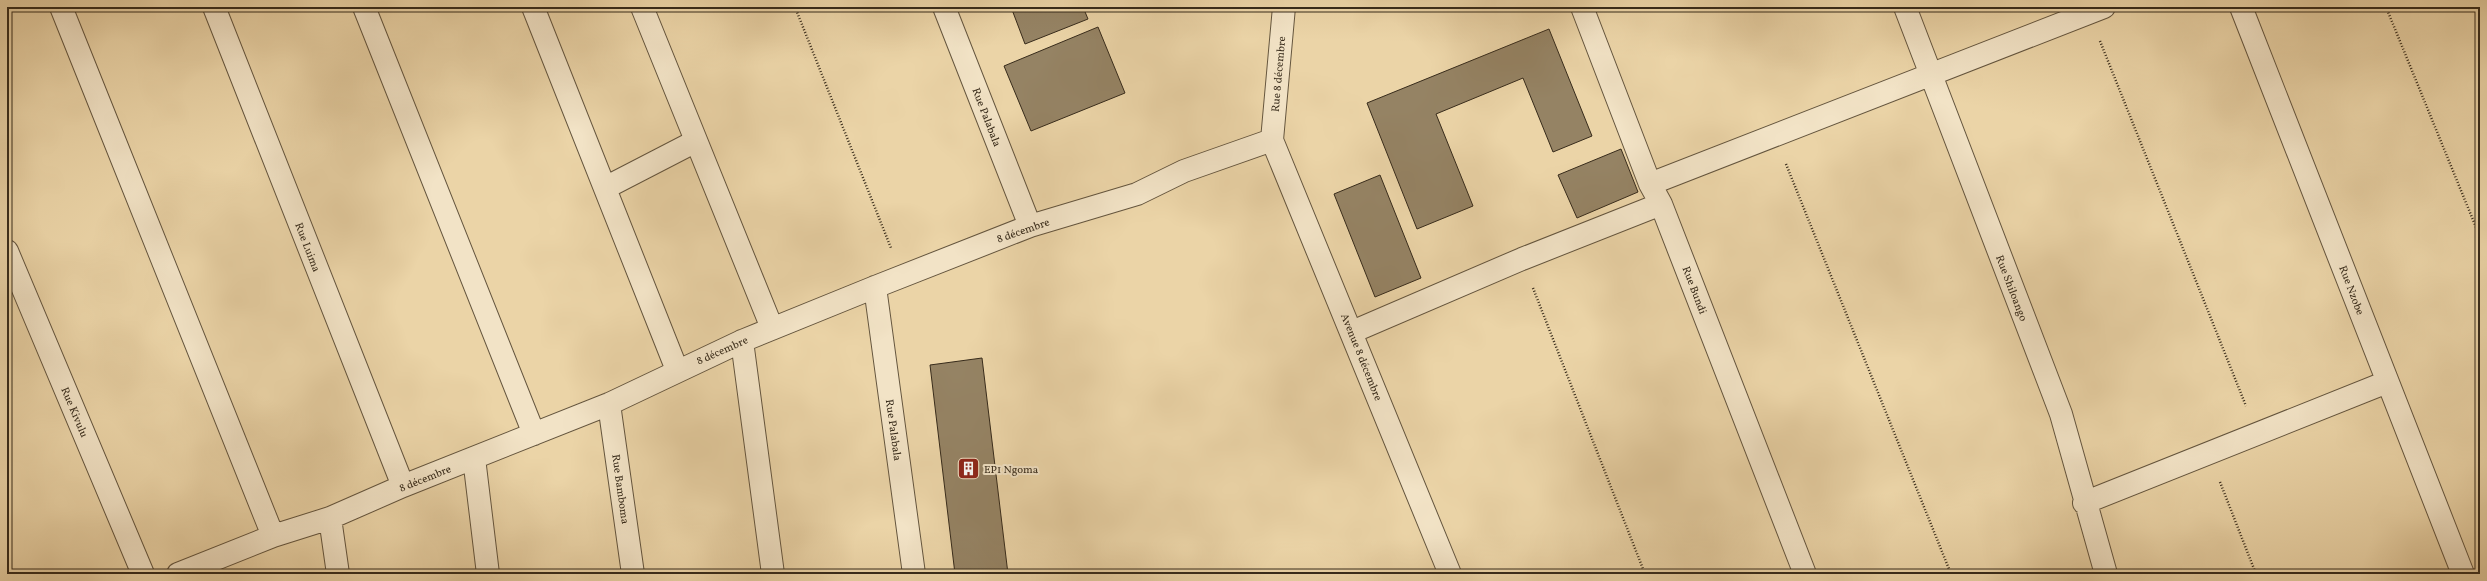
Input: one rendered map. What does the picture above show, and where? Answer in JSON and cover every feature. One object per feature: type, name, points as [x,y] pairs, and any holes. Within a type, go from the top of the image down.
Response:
[{"type":"street","points":[[61,7],[273,536]]},
{"type":"street","name":"Rue Luima","points":[[214,7],[403,486]]},
{"type":"street","points":[[364,7],[534,434]]},
{"type":"street","points":[[533,7],[677,370]]},
{"type":"street","points":[[642,7],[772,328]]},
{"type":"street","name":"Rue Palabala","points":[[944,7],[1030,226]]},
{"type":"street","name":"Rue 8 décembre","points":[[1272,140],[1284,7]]},
{"type":"street","name":"Rue Bundi","points":[[1582,7],[1650,184],[1661,204],[1805,574]]},
{"type":"street","name":"Rue Shiloango","points":[[1905,7],[1930,76],[2061,414],[2084,503],[2106,574]]},
{"type":"street","name":"Rue Nzobe","points":[[2241,7],[2463,574]]},
{"type":"street","points":[[1650,184],[2096,10]]},
{"type":"street","points":[[605,188],[696,140]]},
{"type":"street","name":"8 décembre","points":[[178,574],[273,536],[330,518],[403,486],[609,404],[677,370],[742,341],[902,276],[1030,226],[1136,194],[1184,171],[1272,140]]},
{"type":"street","name":"Avenue 8 décembre","points":[[1272,140],[1450,574]]},
{"type":"street","points":[[1352,332],[1522,259],[1661,204]]},
{"type":"street","name":"Rue Kivulu","points":[[8,255],[143,574]]},
{"type":"street","name":"Rue Palabala","points":[[875,287],[914,574]]},
{"type":"street","points":[[742,341],[772,574]]},
{"type":"street","points":[[2084,503],[2209,455],[2257,434],[2387,382]]},
{"type":"street","name":"Rue Bamboma","points":[[609,404],[633,574]]},
{"type":"street","points":[[474,458],[488,574]]},
{"type":"street","points":[[330,518],[338,574]]},
{"type":"path","points":[[795,7],[902,276]]},
{"type":"path","points":[[2386,7],[2480,236]]},
{"type":"path","points":[[2096,10],[2257,434]]},
{"type":"path","points":[[1774,136],[1951,574]]},
{"type":"path","points":[[1522,259],[1645,574]]},
{"type":"path","points":[[2209,455],[2256,574]]},
{"type":"building","points":[[1011,7],[1083,7],[1088,19],[1025,44]]},
{"type":"building","points":[[1098,27],[1125,93],[1031,131],[1004,66]]},
{"type":"building","points":[[1549,29],[1592,136],[1553,152],[1523,78],[1436,114],[1473,206],[1417,229],[1367,103]]},
{"type":"building","points":[[1621,149],[1638,192],[1577,218],[1558,175]]},
{"type":"building","points":[[1380,175],[1421,278],[1375,297],[1334,194]]},
{"type":"building","name":"EP1 Ngoma","points":[[982,358],[1008,574],[955,574],[930,365]]},
{"type":"place","name":"EP1 Ngoma","points":[[969,469]]}]
